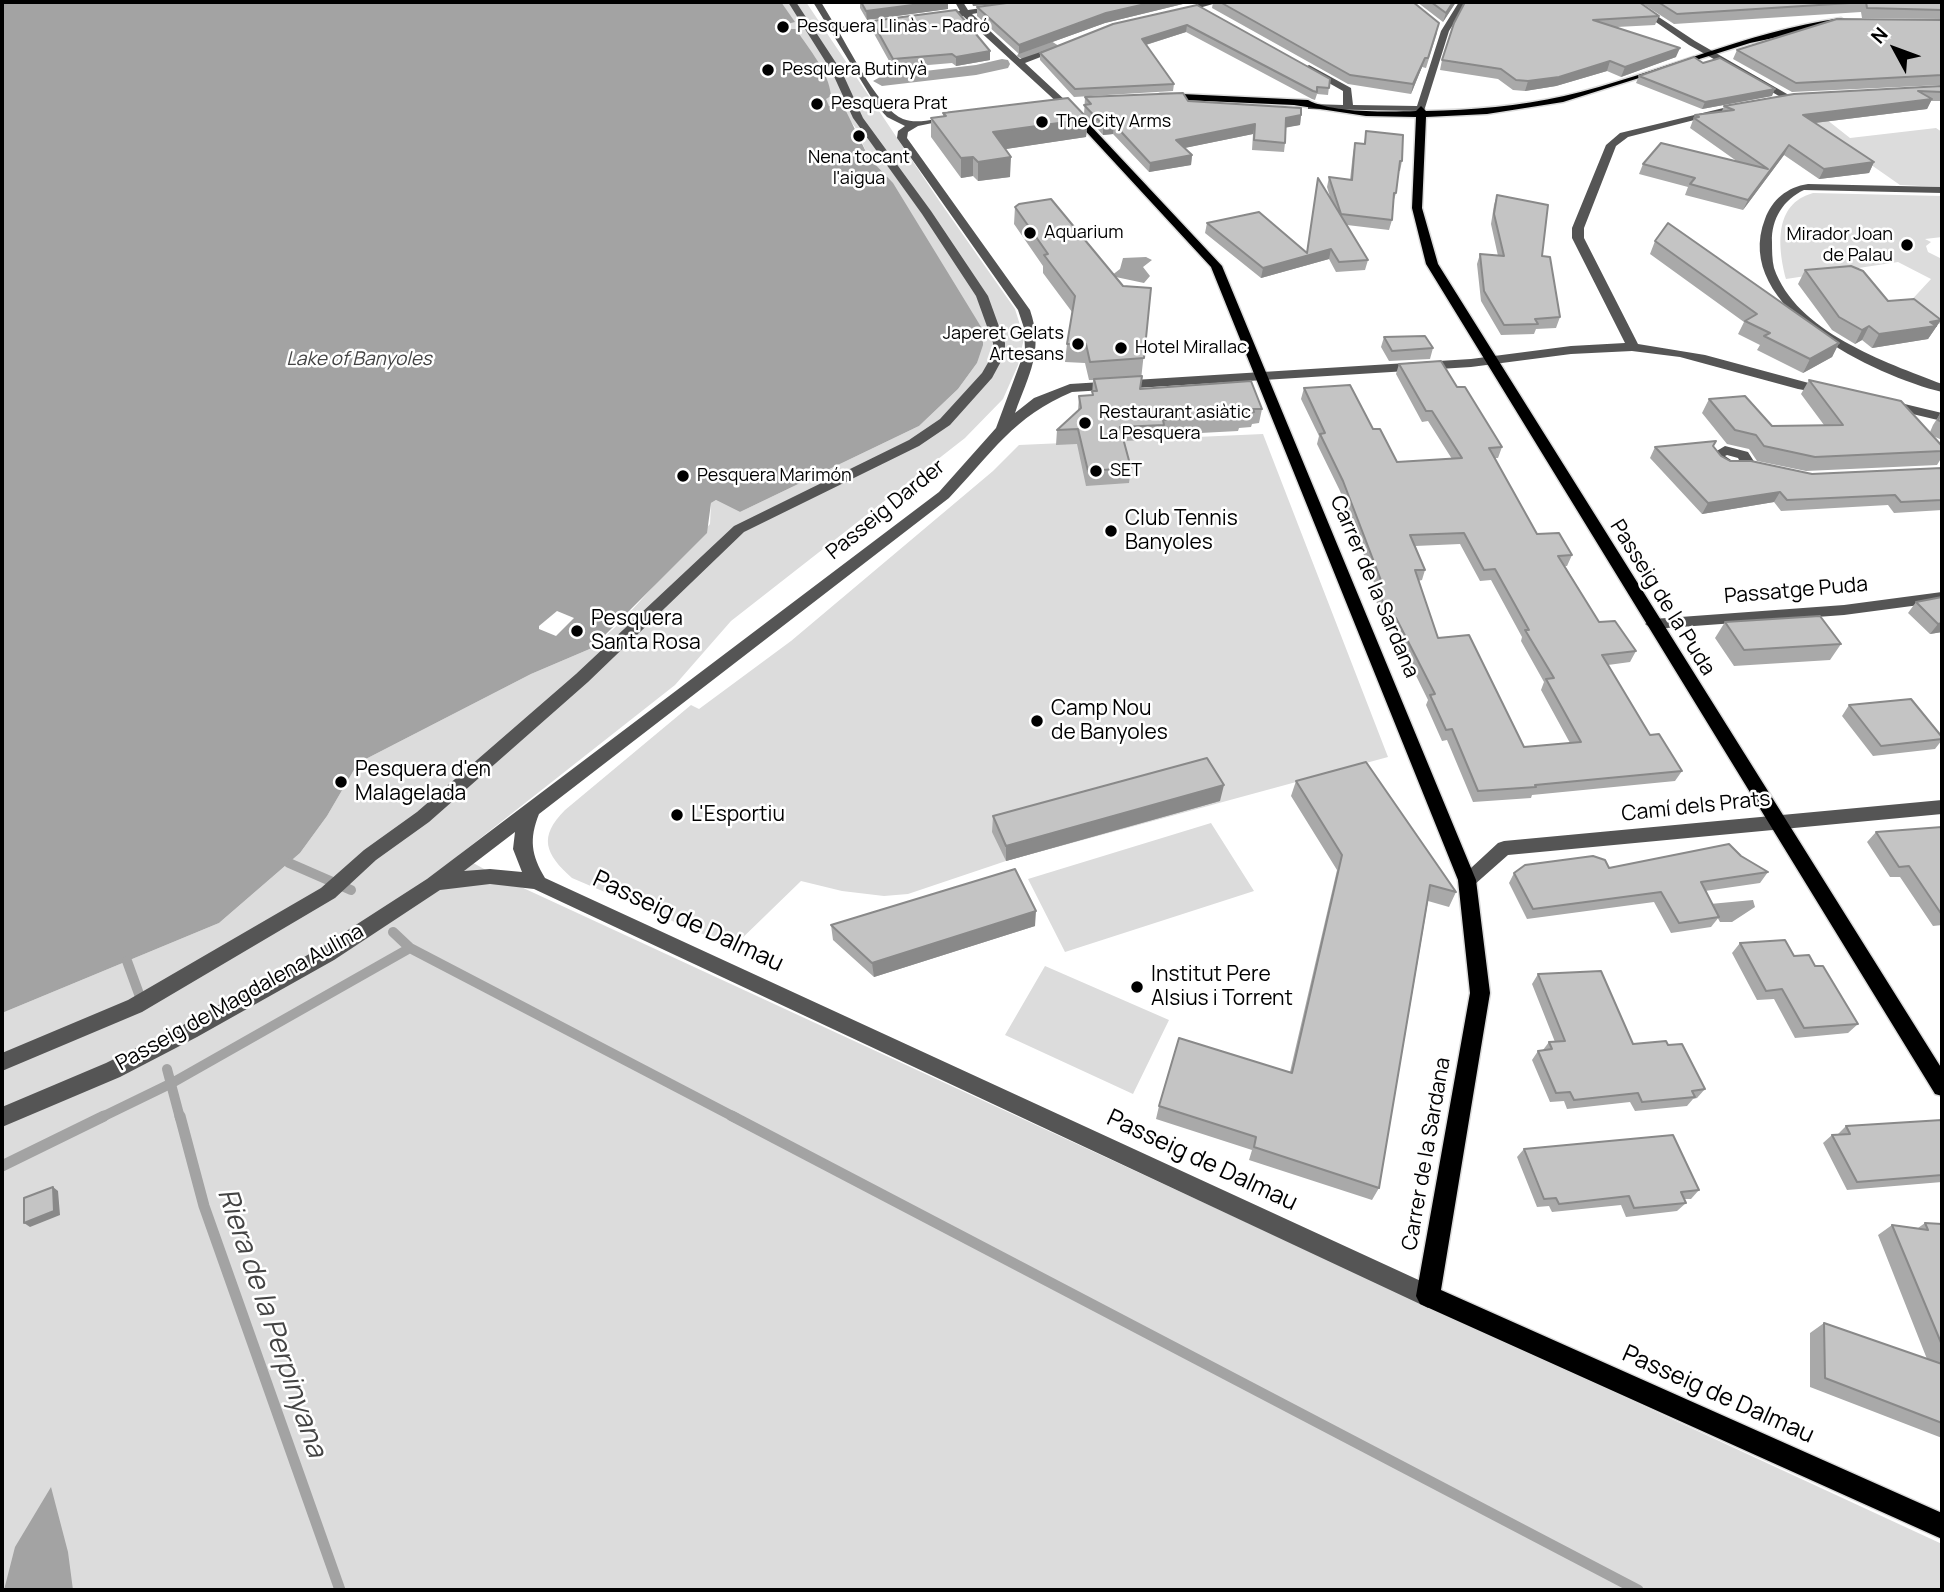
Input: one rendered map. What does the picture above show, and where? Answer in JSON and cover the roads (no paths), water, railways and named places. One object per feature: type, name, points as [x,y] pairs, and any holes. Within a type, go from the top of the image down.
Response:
[{"type":"main road","points":[[1297,103],[1311,107],[1421,112],[1528,105],[1570,98],[1708,52],[1828,23],[1853,21]]},
{"type":"main road","points":[[1146,96],[1348,106]]},
{"type":"main road","name":"Carrer de la Sardana","points":[[1068,102],[1216,266],[1258,375],[1467,880],[1474,915],[1480,993],[1428,1296]]},
{"type":"main road","name":"Passeig de la Puda","points":[[1421,112],[1417,208],[1432,264],[1489,361],[1942,1087]]},
{"type":"main road","name":"Passeig de Dalmau","points":[[1428,1296],[1942,1526]]},
{"type":"street","name":"Passeig Darder","points":[[2,1062],[135,1006],[328,893],[370,855],[423,817],[582,678],[739,529],[914,443],[945,422],[987,375],[999,354],[999,343],[982,296],[928,213],[858,118],[837,72],[792,2]]},
{"type":"street","points":[[817,2],[887,113],[898,121],[915,124],[969,116]]},
{"type":"street","name":"Carrer de la Sardana","points":[[959,2],[965,13],[1018,63],[1068,102]]},
{"type":"street","points":[[926,18],[1040,2]]},
{"type":"street","points":[[1172,12],[1193,4],[1216,2]]},
{"type":"street","points":[[1311,107],[1348,106],[1421,112],[1442,25],[1456,15],[1463,2]]},
{"type":"street","points":[[1631,2],[1708,52],[1789,98]]},
{"type":"street","points":[[1193,4],[1210,13]]},
{"type":"street","points":[[1442,25],[1456,15]]},
{"type":"street","points":[[833,30],[899,22]]},
{"type":"street","points":[[1018,63],[1070,42]]},
{"type":"street","points":[[1294,60],[1348,90],[1348,106]]},
{"type":"street","points":[[1764,102],[1802,97]]},
{"type":"street","points":[[1050,105],[1068,102]]},
{"type":"street","points":[[1633,347],[1578,238],[1578,229],[1611,145],[1624,135],[1713,111],[1751,104]]},
{"type":"street","name":"Passeig Darder","points":[[434,884],[944,495],[993,443],[1003,428],[1031,350],[1030,328],[1016,298],[902,138],[903,131],[915,124]]},
{"type":"street","points":[[1942,190],[1797,190],[1776,206],[1766,230],[1763,251],[1779,293],[1797,314],[1823,333],[1884,365],[1942,388]]},
{"type":"street","points":[[1003,428],[1039,401],[1070,388],[1471,363],[1509,357],[1633,347],[1677,354],[1842,395]]},
{"type":"street","points":[[1868,400],[1942,416]]},
{"type":"street","name":"Passatge Puda","points":[[1653,624],[1844,610],[1942,597]]},
{"type":"street","name":"Camí dels Prats","points":[[1467,880],[1503,848],[1942,807]]},
{"type":"street","points":[[530,813],[521,836],[522,858],[538,883]]},
{"type":"street","name":"Passeig de Dalmau","points":[[434,884],[468,877],[513,876],[538,883],[1428,1296]]},
{"type":"street","name":"Passeig de Magdalena Aulina","points":[[2,1117],[113,1070],[190,1031],[327,954],[434,884]]},
{"type":"water","name":"Lake of Banyoles","points":[[2,2],[781,2],[795,22],[787,24],[789,29],[796,29],[827,78],[831,96],[826,99],[829,106],[844,107],[869,158],[893,183],[983,330],[983,345],[977,363],[958,389],[919,426],[740,512],[716,500],[711,503],[707,533],[592,648],[531,674],[358,763],[327,816],[300,853],[219,923],[2,1013]]},
{"type":"water","points":[[1146,257],[1152,260],[1143,267],[1150,276],[1144,283],[1111,276],[1120,269],[1123,258]]},
{"type":"water","points":[[1753,900],[1755,907],[1732,922],[1720,922],[1710,904]]},
{"type":"water","points":[[51,1487],[68,1552],[73,1590],[4,1590],[15,1547]]},
{"type":"waterway","points":[[1025,56],[1051,46]]},
{"type":"waterway","points":[[882,81],[976,70],[1002,64]]},
{"type":"waterway","points":[[289,863],[351,890]]},
{"type":"waterway","points":[[393,932],[410,948]]},
{"type":"waterway","points":[[171,1084],[410,948]]},
{"type":"waterway","points":[[410,948],[736,1118]]},
{"type":"waterway","points":[[127,961],[139,994]]},
{"type":"waterway","name":"Riera de la Perpinyana","points":[[167,1069],[171,1084]]},
{"type":"waterway","points":[[100,1118],[171,1084]]},
{"type":"waterway","name":"Riera de la Perpinyana","points":[[171,1084],[180,1118]]},
{"type":"waterway","points":[[2,1166],[104,1116]]},
{"type":"waterway","name":"Riera de la Perpinyana","points":[[180,1116],[204,1206],[340,1590]]},
{"type":"waterway","points":[[732,1116],[1638,1590]]},
{"type":"place","name":"Pesquera Llinàs - Padró","points":[[783,27]]},
{"type":"place","name":"Pesquera Butinyà","points":[[768,70]]},
{"type":"place","name":"Pesquera Prat","points":[[817,104]]},
{"type":"place","name":"The City Arms","points":[[1042,122]]},
{"type":"place","name":"Nena tocant l'aigua","points":[[859,136]]},
{"type":"place","name":"Aquarium","points":[[1030,233]]},
{"type":"place","name":"Mirador Joan de Palau","points":[[1907,245]]},
{"type":"place","name":"Japeret Gelats Artesans","points":[[1078,344]]},
{"type":"place","name":"Hotel Mirallac","points":[[1121,348]]},
{"type":"place","name":"Restaurant asiàtic La Pesquera","points":[[1085,423]]},
{"type":"place","name":"SET","points":[[1096,471]]},
{"type":"place","name":"Pesquera Marimón","points":[[683,476]]},
{"type":"place","name":"Club Tennis Banyoles","points":[[1111,531]]},
{"type":"place","name":"Pesquera Santa Rosa","points":[[577,631]]},
{"type":"place","name":"Camp Nou de Banyoles","points":[[1037,721]]},
{"type":"place","name":"Pesquera d'en Malagelada","points":[[341,782]]},
{"type":"place","name":"L'Esportiu","points":[[677,815]]},
{"type":"place","name":"Institut Pere Alsius i Torrent","points":[[1137,987]]}]
